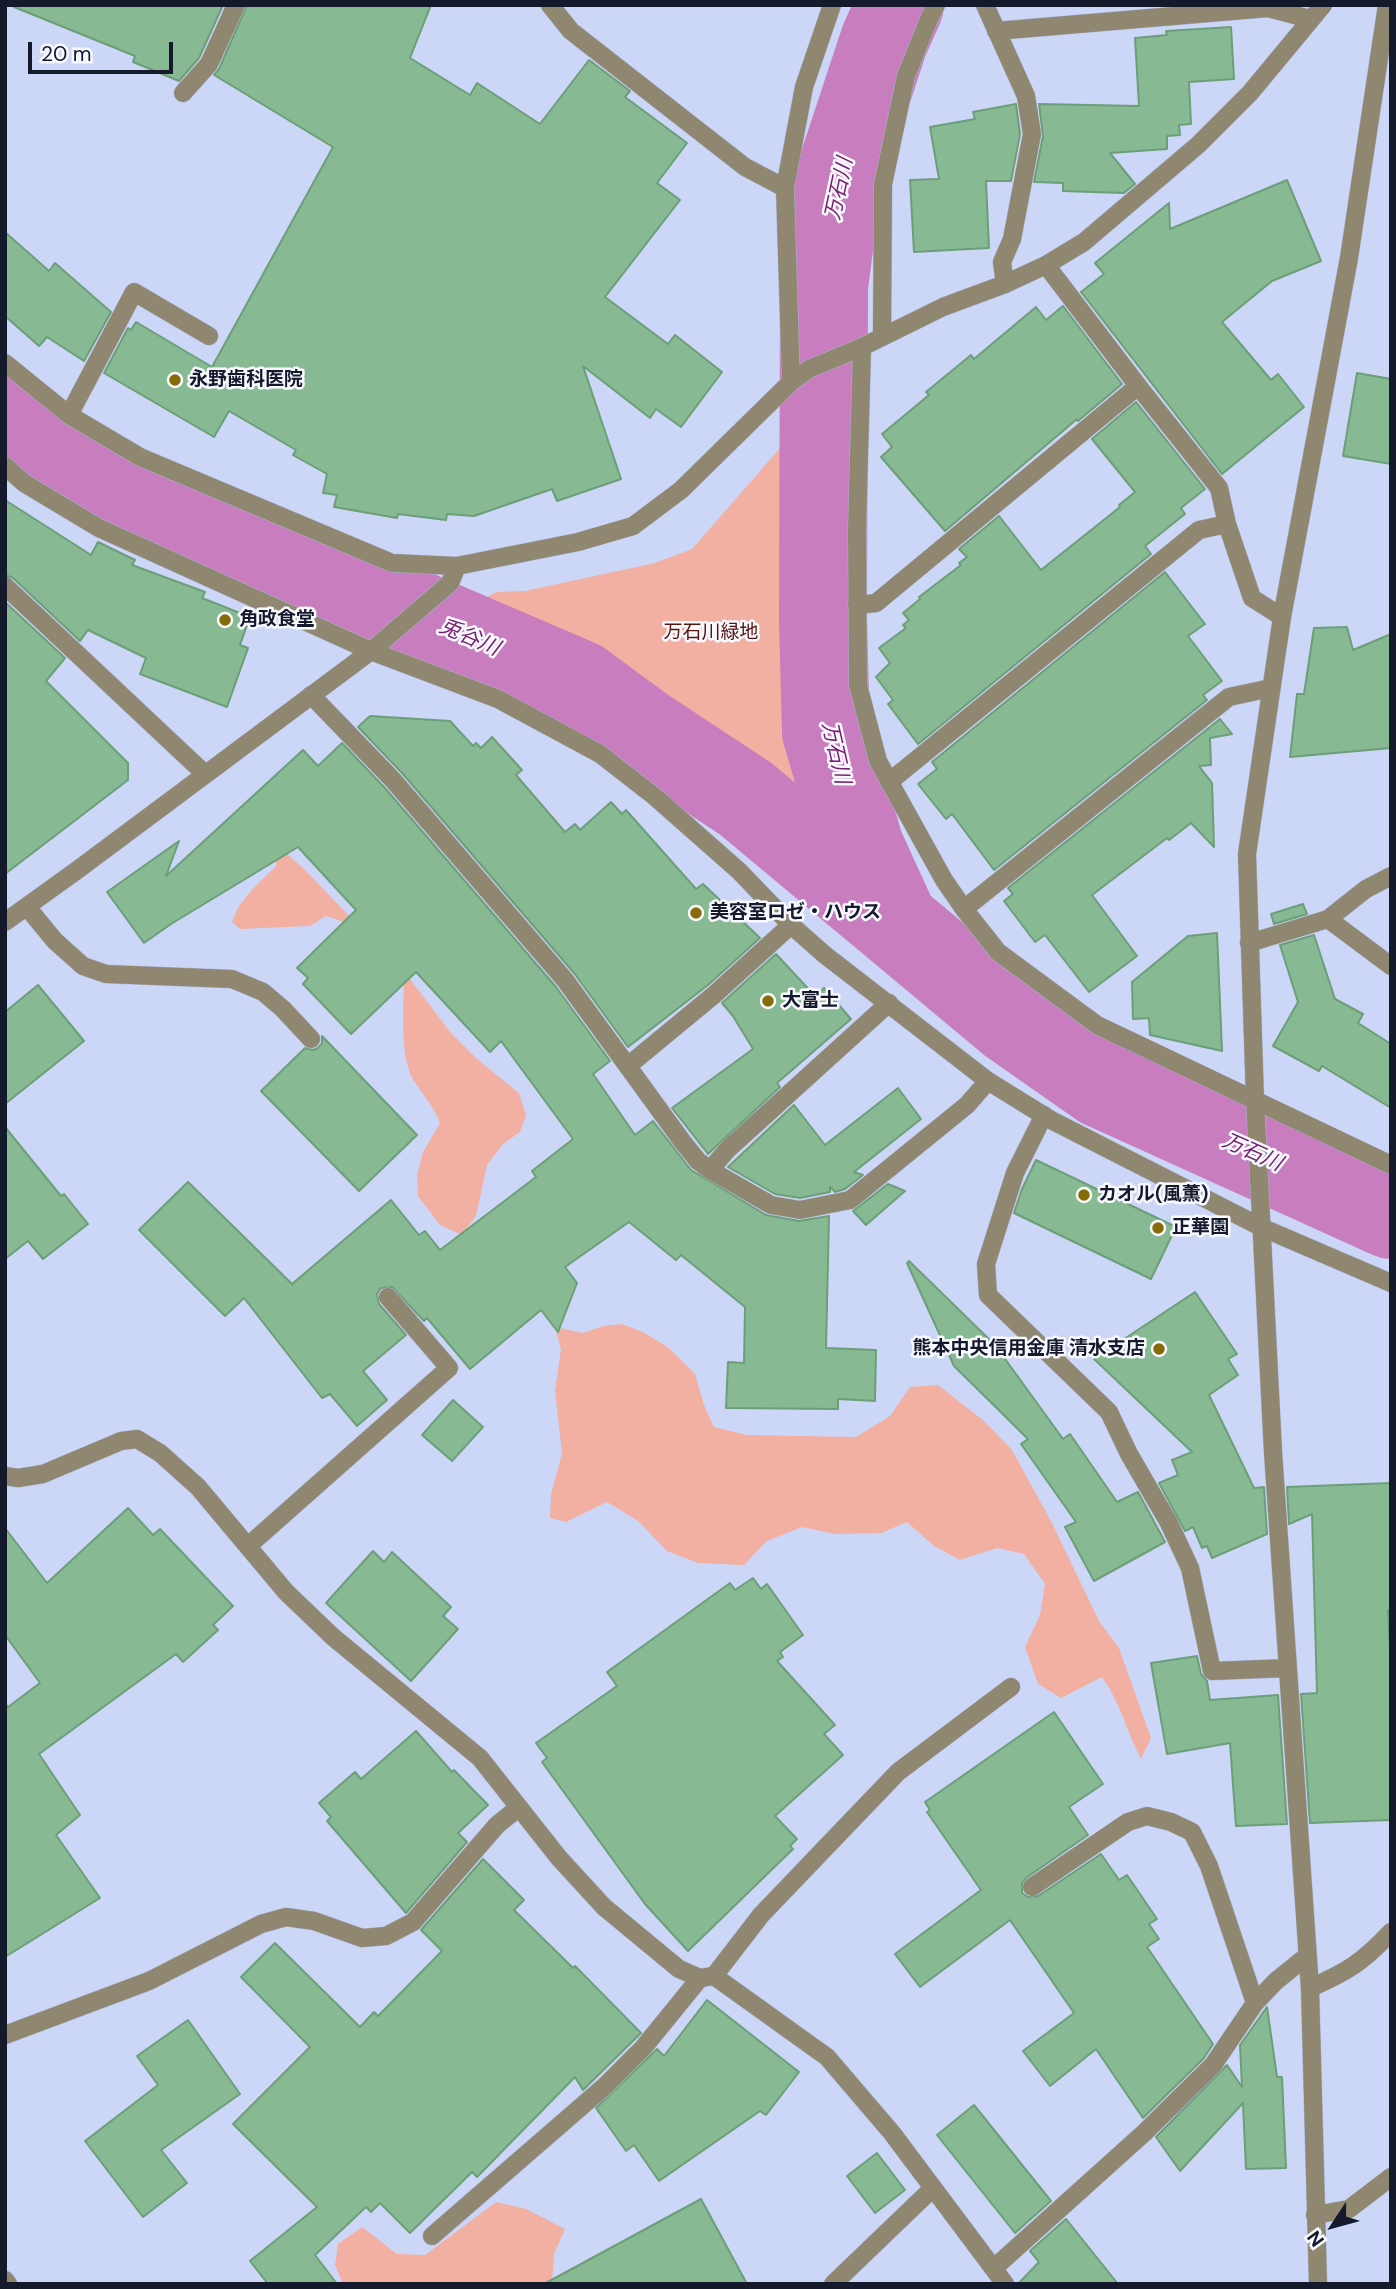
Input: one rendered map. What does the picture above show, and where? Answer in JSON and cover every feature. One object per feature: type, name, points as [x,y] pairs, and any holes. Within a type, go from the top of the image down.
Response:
[{"type":"street","points":[[183,93],[209,64],[236,5]]},
{"type":"street","points":[[550,5],[571,31],[745,167],[785,188]]},
{"type":"street","points":[[791,382],[785,188],[804,87],[832,5]]},
{"type":"street","points":[[882,336],[883,184],[906,76],[936,5]]},
{"type":"street","points":[[985,5],[1026,96],[1032,134],[1012,239],[1002,262],[1005,284]]},
{"type":"street","points":[[5,363],[69,415],[140,457],[392,563],[457,566],[578,542],[633,526],[681,490],[791,382],[809,369],[854,351],[943,307],[1005,284],[1046,265],[1084,242],[1198,145],[1250,93],[1323,5]]},
{"type":"street","points":[[1318,2284],[1310,1988],[1273,1452],[1255,1100],[1247,854],[1282,617],[1349,258],[1387,5]]},
{"type":"street","points":[[996,31],[1268,8],[1310,19]]},
{"type":"street","points":[[1046,265],[1219,488],[1227,524],[1252,598],[1282,617]]},
{"type":"street","points":[[69,415],[134,292],[209,336]]},
{"type":"street","points":[[854,351],[858,685],[878,761],[944,880],[998,952],[1097,1025],[1391,1165]]},
{"type":"street","points":[[858,605],[876,603],[1138,386]]},
{"type":"street","points":[[5,466],[24,482],[99,528],[371,651],[498,699],[600,754],[654,796],[739,871],[791,925],[825,955],[988,1082],[1044,1115],[1263,1228],[1391,1283]]},
{"type":"street","points":[[889,782],[1199,530],[1227,524]]},
{"type":"street","points":[[5,922],[371,651],[450,583],[457,566]]},
{"type":"street","points":[[5,586],[205,774]]},
{"type":"street","points":[[964,909],[1229,697],[1271,688]]},
{"type":"street","points":[[311,695],[393,780],[565,980],[698,1161],[771,1205],[800,1210],[850,1200],[967,1105],[988,1082]]},
{"type":"street","points":[[1249,943],[1328,919],[1366,889],[1391,876]]},
{"type":"street","points":[[27,907],[55,941],[83,966],[106,974],[232,979],[263,992],[311,1039]]},
{"type":"street","points":[[1328,919],[1391,965]]},
{"type":"street","points":[[629,1065],[715,994],[791,925]]},
{"type":"street","points":[[710,1170],[727,1150],[889,1003]]},
{"type":"street","points":[[1044,1115],[1015,1173],[986,1264],[988,1295],[1109,1412],[1190,1568],[1212,1671],[1288,1668]]},
{"type":"street","points":[[248,1546],[449,1368],[388,1297]]},
{"type":"street","points":[[5,1476],[18,1478],[43,1475],[121,1441],[137,1439],[160,1453],[198,1487],[286,1592],[333,1637],[480,1758],[559,1858],[604,1907],[679,1969],[707,1977],[827,2057],[892,2133],[1005,2284]]},
{"type":"street","points":[[432,2236],[605,2085],[643,2048],[761,1914],[898,1772],[1010,1687]]},
{"type":"street","points":[[5,2035],[149,1980],[273,1920],[286,1917],[314,1921],[362,1938],[386,1936],[413,1922],[497,1825],[518,1808]]},
{"type":"street","points":[[1032,1887],[1128,1822],[1147,1816],[1171,1822],[1192,1832],[1209,1866],[1255,2003]]},
{"type":"street","points":[[1310,1988],[1343,1974],[1366,1959],[1391,1932]]},
{"type":"street","points":[[994,2268],[1144,2133],[1213,2065],[1255,2003],[1276,1981],[1307,1956]]},
{"type":"street","points":[[1315,2215],[1349,2209],[1391,2177]]},
{"type":"street","points":[[833,2284],[933,2188]]},
{"type":"street","points":[[5,2280],[8,2284]]},
{"type":"green space","name":"万石川緑地","points":[[802,446],[796,656],[802,731],[813,776],[840,846],[833,851],[613,667],[485,612],[479,601],[497,592],[525,591],[655,563],[692,549],[781,447]]},
{"type":"green space","points":[[276,844],[304,869],[410,979],[451,1033],[477,1059],[519,1093],[526,1115],[520,1132],[503,1144],[487,1165],[476,1216],[462,1235],[440,1225],[418,1196],[417,1175],[423,1152],[440,1123],[414,1081],[406,1060],[403,1034],[404,984],[347,923],[326,916],[310,926],[240,929],[232,922],[256,885],[276,866]]},
{"type":"green space","points":[[622,1324],[643,1332],[669,1348],[695,1374],[714,1427],[747,1435],[856,1437],[890,1416],[910,1387],[938,1385],[983,1420],[1012,1450],[1052,1523],[1099,1621],[1119,1648],[1151,1738],[1141,1759],[1114,1697],[1102,1677],[1061,1698],[1038,1684],[1025,1647],[1040,1615],[1045,1584],[1024,1554],[997,1548],[960,1560],[934,1546],[907,1522],[881,1533],[835,1534],[802,1527],[767,1541],[744,1565],[698,1563],[667,1551],[638,1521],[607,1502],[566,1522],[550,1518],[551,1495],[562,1453],[555,1391],[561,1349],[555,1327],[583,1333],[603,1326]]},
{"type":"green space","points":[[496,2202],[526,2209],[565,2229],[554,2254],[552,2284],[343,2284],[335,2265],[338,2244],[362,2227],[397,2254],[425,2255]]},
{"type":"building","points":[[14,5],[223,5],[199,58],[179,81],[133,62],[135,56]]},
{"type":"building","points":[[247,5],[431,5],[410,58],[470,95],[477,83],[540,124],[589,60],[630,91],[625,97],[687,143],[657,183],[680,200],[605,297],[668,344],[675,335],[722,372],[681,427],[656,409],[650,418],[583,366],[621,479],[557,501],[552,489],[474,516],[447,514],[446,520],[398,514],[397,518],[334,507],[337,495],[323,493],[327,474],[293,455],[296,450],[229,411],[214,437],[104,373],[128,328],[131,330],[136,322],[212,367],[333,147],[214,75]]},
{"type":"building","points":[[1231,27],[1234,79],[1189,82],[1191,124],[1179,125],[1180,135],[1167,136],[1167,149],[1110,153],[1135,184],[1124,193],[1063,191],[1063,183],[1034,182],[1043,136],[1039,104],[1139,106],[1135,38],[1167,35],[1166,31]]},
{"type":"building","points":[[1016,104],[1020,134],[1011,181],[986,181],[989,248],[914,252],[910,180],[939,179],[930,127],[975,119],[973,112]]},
{"type":"building","points":[[1287,180],[1321,261],[1272,281],[1222,322],[1271,380],[1278,374],[1304,407],[1222,474],[1081,292],[1104,274],[1095,263],[1169,203],[1170,229]]},
{"type":"building","points":[[5,232],[49,271],[55,263],[111,312],[84,361],[47,337],[39,346],[5,316]]},
{"type":"building","points":[[1063,306],[1122,384],[945,531],[881,457],[892,447],[882,434],[929,395],[926,392],[971,355],[974,359],[1036,307],[1046,320]]},
{"type":"building","points":[[1357,373],[1391,379],[1391,464],[1343,456]]},
{"type":"building","points":[[1136,402],[1205,489],[1181,508],[1185,514],[1145,546],[1151,554],[918,744],[888,704],[893,700],[876,677],[890,663],[879,648],[906,628],[903,625],[909,620],[903,613],[920,599],[919,597],[961,565],[959,563],[967,557],[959,549],[999,516],[1041,570],[1120,507],[1119,505],[1135,492],[1092,439]]},
{"type":"building","points":[[5,500],[91,555],[98,542],[135,560],[132,565],[205,592],[202,598],[250,617],[240,645],[248,648],[227,707],[140,674],[146,658],[88,630],[80,641],[13,578],[5,575]]},
{"type":"building","points":[[1165,572],[1205,624],[1188,636],[1222,681],[1203,695],[1207,700],[994,870],[952,814],[946,819],[918,784],[937,769],[932,762]]},
{"type":"building","points":[[5,602],[65,658],[46,681],[128,763],[128,780],[5,874]]},
{"type":"building","points":[[1347,627],[1353,650],[1391,634],[1391,748],[1290,757],[1297,694],[1304,694],[1314,628]]},
{"type":"building","points":[[370,716],[450,721],[473,746],[476,743],[481,748],[492,737],[522,770],[516,775],[565,832],[575,824],[580,830],[611,802],[622,814],[626,810],[696,889],[703,884],[760,938],[708,985],[628,1047],[574,973],[402,773],[358,727]]},
{"type":"building","points":[[1220,719],[1232,734],[1210,738],[1211,765],[1199,766],[1212,783],[1214,847],[1191,823],[1092,895],[1137,956],[1089,992],[1045,935],[1035,942],[1004,901],[1013,894],[1008,888]]},
{"type":"building","points":[[342,743],[385,788],[556,987],[610,1061],[593,1074],[635,1135],[653,1121],[691,1170],[766,1215],[799,1221],[829,1216],[826,1348],[876,1350],[875,1401],[838,1399],[838,1409],[726,1408],[728,1362],[744,1363],[745,1307],[681,1255],[676,1260],[629,1222],[565,1267],[577,1283],[558,1332],[541,1310],[470,1369],[427,1318],[424,1321],[392,1287],[381,1288],[377,1294],[379,1304],[406,1335],[363,1371],[387,1400],[357,1426],[330,1394],[322,1398],[244,1298],[225,1316],[139,1230],[188,1182],[292,1284],[391,1200],[419,1235],[425,1231],[440,1250],[536,1177],[532,1171],[573,1139],[501,1041],[490,1052],[416,972],[351,1034],[303,984],[308,978],[297,968],[356,910],[298,847],[144,943],[107,892],[179,841],[166,876],[303,750],[318,766]]},
{"type":"building","points":[[1303,904],[1307,914],[1274,924],[1271,914]]},
{"type":"building","points":[[1217,933],[1222,1051],[1150,1035],[1149,1018],[1133,1019],[1132,982],[1188,936]]},
{"type":"building","points":[[1314,935],[1335,999],[1363,1014],[1358,1023],[1391,1044],[1391,1108],[1322,1066],[1319,1071],[1273,1046],[1298,1002],[1280,945]]},
{"type":"building","points":[[776,954],[815,996],[824,988],[851,1019],[777,1083],[780,1087],[708,1154],[672,1108],[753,1049],[722,1003]]},
{"type":"building","points":[[38,985],[84,1041],[5,1104],[5,1012]]},
{"type":"building","points":[[322,1036],[417,1135],[359,1191],[261,1091],[305,1048],[318,1048],[322,1043]]},
{"type":"building","points":[[898,1088],[921,1119],[854,1172],[863,1175],[845,1189],[835,1192],[830,1187],[830,1192],[800,1198],[775,1194],[728,1167],[794,1105],[825,1145]]},
{"type":"building","points":[[5,1127],[61,1196],[64,1194],[88,1224],[43,1259],[28,1241],[5,1259]]},
{"type":"building","points":[[1036,1160],[1176,1227],[1151,1279],[1014,1213]]},
{"type":"building","points":[[888,1184],[905,1191],[866,1225],[853,1211]]},
{"type":"building","points":[[909,1261],[995,1345],[1063,1439],[1070,1434],[1117,1502],[1138,1492],[1165,1542],[1094,1581],[1065,1527],[1076,1522],[1021,1444],[1028,1439],[954,1366],[907,1263]]},
{"type":"building","points":[[1195,1292],[1237,1354],[1228,1359],[1238,1375],[1209,1395],[1254,1488],[1264,1487],[1267,1534],[1212,1558],[1207,1546],[1202,1548],[1193,1527],[1185,1531],[1159,1483],[1178,1475],[1172,1460],[1192,1452],[1094,1359]]},
{"type":"building","points":[[453,1400],[483,1427],[452,1461],[422,1435]]},
{"type":"building","points":[[1391,1483],[1391,1610],[1388,1610],[1391,1670],[1391,1820],[1310,1823],[1301,1694],[1317,1693],[1312,1514],[1289,1524],[1287,1487]]},
{"type":"building","points":[[128,1508],[153,1535],[160,1529],[233,1606],[213,1625],[218,1630],[183,1662],[176,1654],[39,1754],[80,1815],[56,1835],[100,1898],[5,1957],[5,1703],[8,1707],[40,1683],[5,1635],[5,1528],[47,1583]]},
{"type":"building","points":[[373,1551],[384,1562],[392,1552],[451,1607],[443,1616],[458,1629],[411,1681],[326,1603]]},
{"type":"building","points":[[753,1578],[761,1589],[767,1584],[803,1635],[780,1652],[783,1657],[777,1661],[835,1725],[824,1734],[843,1755],[775,1816],[797,1839],[790,1846],[793,1849],[688,1951],[645,1904],[542,1762],[547,1758],[536,1743],[617,1686],[607,1672],[730,1583],[735,1590]]},
{"type":"building","points":[[1197,1656],[1201,1674],[1207,1681],[1210,1700],[1278,1695],[1287,1824],[1236,1826],[1230,1743],[1167,1754],[1151,1663]]},
{"type":"building","points":[[1054,1712],[1103,1784],[1069,1807],[1088,1835],[1026,1878],[1022,1883],[1022,1893],[1028,1897],[1038,1896],[1101,1854],[1119,1880],[1127,1875],[1157,1919],[1149,1924],[1159,1939],[1147,1947],[1213,2044],[1204,2058],[1143,2118],[1096,2049],[1050,2086],[1023,2051],[1074,2013],[1010,1920],[920,1987],[895,1954],[981,1890],[927,1812],[930,1810],[925,1802]]},
{"type":"building","points":[[416,1731],[452,1772],[454,1770],[488,1805],[458,1833],[467,1842],[406,1913],[327,1821],[331,1817],[319,1803],[355,1772],[361,1779]]},
{"type":"building","points":[[483,1859],[524,1900],[514,1910],[573,1968],[575,1966],[641,2033],[583,2090],[575,2077],[477,2177],[472,2172],[410,2233],[380,2203],[371,2212],[366,2207],[315,2255],[337,2284],[268,2284],[250,2261],[317,2207],[233,2124],[310,2047],[241,1977],[275,1943],[360,2027],[374,2012],[378,2016],[442,1951],[421,1930]]},
{"type":"building","points":[[707,2000],[799,2072],[766,2115],[760,2111],[659,2181],[634,2145],[626,2151],[596,2108],[657,2049],[664,2056]]},
{"type":"building","points":[[1267,2007],[1277,2077],[1282,2077],[1286,2168],[1246,2169],[1243,2103],[1180,2171],[1156,2137],[1227,2065],[1242,2087],[1240,2045]]},
{"type":"building","points":[[188,2020],[240,2094],[161,2150],[187,2183],[143,2217],[85,2141],[158,2085],[137,2056]]},
{"type":"building","points":[[974,2105],[1051,2201],[1015,2233],[937,2135]]},
{"type":"building","points":[[877,2153],[905,2190],[875,2213],[847,2176]]},
{"type":"building","points":[[701,2199],[747,2284],[544,2284]]},
{"type":"building","points":[[1066,2219],[1118,2284],[1018,2284],[1039,2262],[1030,2251]]},
{"type":"waterway","name":"万石川","points":[[892,917],[860,847],[826,732],[823,620],[824,286],[838,180],[884,41],[900,5]]},
{"type":"waterway","name":"兎谷川","points":[[5,417],[54,451],[138,501],[355,588],[579,684],[643,731],[746,799],[1012,1021],[1102,1084],[1391,1215]]},
{"type":"place","name":"永野歯科医院","points":[[175,380]]},
{"type":"place","name":"角政食堂","points":[[225,620]]},
{"type":"place","name":"美容室ロゼ・ハウス","points":[[696,913]]},
{"type":"place","name":"大富士","points":[[768,1001]]},
{"type":"place","name":"カオル(風薫)","points":[[1084,1195]]},
{"type":"place","name":"正華園","points":[[1158,1228]]},
{"type":"place","name":"熊本中央信用金庫 清水支店","points":[[1159,1349]]}]
